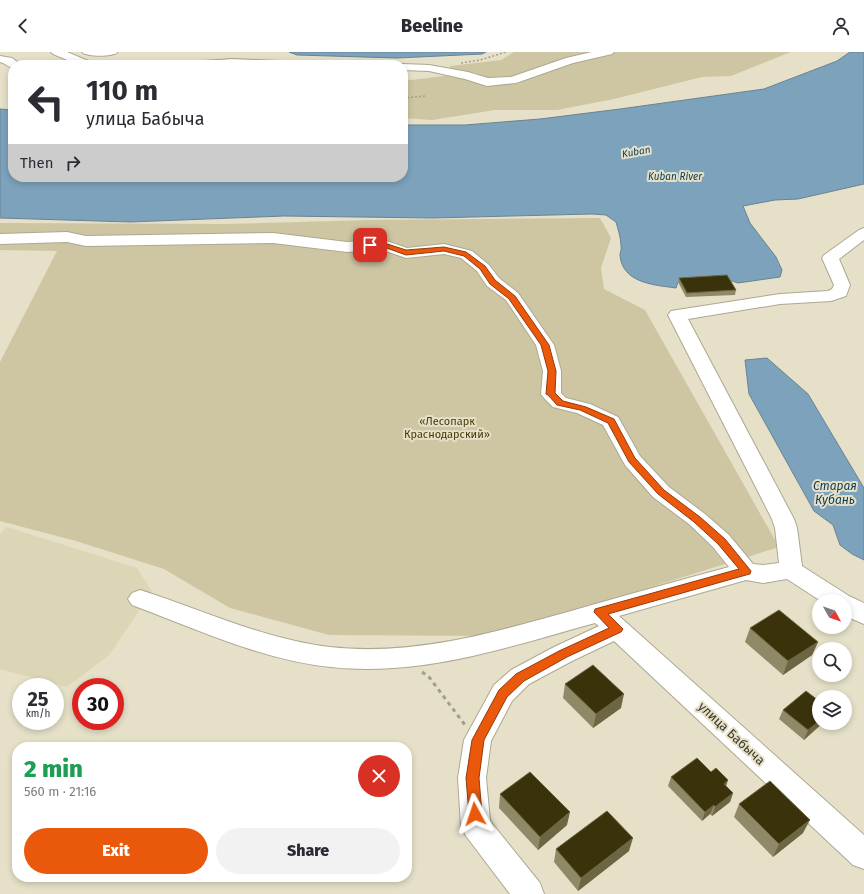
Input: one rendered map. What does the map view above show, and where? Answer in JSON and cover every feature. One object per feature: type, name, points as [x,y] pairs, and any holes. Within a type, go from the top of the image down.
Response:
[{"type":"street","points":[[57,52],[76,60]]},
{"type":"street","points":[[88,52],[112,52]]},
{"type":"street","points":[[408,67],[429,68],[468,76],[487,82],[512,80],[570,60],[608,52]]},
{"type":"street","points":[[792,570],[786,528],[783,519],[677,315],[780,299],[831,296],[840,292],[842,285],[830,258],[864,233]]},
{"type":"street","points":[[0,239],[67,237],[86,241],[273,238],[347,247],[381,244],[406,253],[444,249],[466,254],[483,268],[493,282],[512,297],[545,345],[552,371],[550,394],[560,403],[583,408],[611,421],[632,460],[661,492],[697,519],[721,541],[746,571]]},
{"type":"street","points":[[140,599],[268,644],[329,657],[357,659],[402,658],[482,645],[608,620],[746,571],[763,574],[792,570],[829,594]]},
{"type":"street","points":[[852,608],[864,614]]},
{"type":"street","points":[[529,894],[476,826],[472,778],[478,740],[503,693],[520,677],[563,654],[608,620]]},
{"type":"street","name":"улица Бабыча","points":[[608,620],[864,855]]},
{"type":"path","points":[[458,64],[480,60],[506,52]]},
{"type":"path","points":[[408,98],[426,96]]},
{"type":"path","points":[[402,658],[430,677],[472,736],[478,740]]},
{"type":"shaded area","points":[[7,527],[137,568],[152,592],[109,655],[79,678],[72,678],[72,683],[67,687],[64,686],[64,678],[34,678],[0,669],[0,534]]},
{"type":"green space","points":[[514,52],[598,52],[544,65],[515,77],[487,80],[476,73],[451,70],[450,66],[501,60]]},
{"type":"green space","points":[[614,52],[791,52],[731,76],[702,77],[614,99],[557,110],[495,110],[432,120],[408,118],[408,80],[452,75],[469,81],[487,84],[572,61]]},
{"type":"green space","name":"«Лесопарк Краснодарский»","points":[[600,218],[611,238],[601,268],[604,289],[645,310],[779,547],[645,589],[485,636],[329,635],[230,608],[164,569],[76,541],[0,521],[0,362],[57,251],[0,250],[0,223],[224,224],[371,220]]},
{"type":"water","points":[[289,52],[486,52],[482,54],[397,58],[297,55]]},
{"type":"water","name":"Kuban River","points":[[850,52],[864,52],[864,184],[798,199],[775,200],[743,206],[750,223],[776,257],[782,270],[780,277],[738,283],[726,279],[678,282],[676,288],[658,286],[640,281],[626,272],[620,255],[621,248],[616,222],[606,215],[592,214],[432,218],[284,216],[130,222],[0,218],[0,109],[8,110],[8,182],[408,182],[408,125],[465,125],[540,119],[764,89],[837,61]]},
{"type":"water","name":"Старая Кубань","points":[[767,358],[808,394],[864,488],[864,560],[852,554],[840,545],[833,525],[814,511],[749,394],[745,360]]},
{"type":"building","points":[[727,275],[736,290],[687,293],[679,278]]},
{"type":"building","points":[[779,610],[818,642],[812,642],[812,646],[788,661],[750,628]]},
{"type":"building","points":[[593,665],[624,694],[596,714],[565,684]]},
{"type":"building","points":[[806,691],[812,696],[812,727],[808,730],[783,710]]},
{"type":"building","points":[[697,758],[711,772],[716,768],[728,780],[724,784],[733,793],[715,807],[714,805],[705,812],[671,777]]},
{"type":"building","points":[[530,772],[570,812],[540,837],[500,794]]},
{"type":"building","points":[[770,781],[810,820],[779,844],[739,804]]},
{"type":"building","points":[[607,811],[633,838],[581,878],[556,849]]},
{"type":"route","points":[[370,245],[381,244],[406,253],[444,249],[466,254],[483,268],[493,282],[512,297],[545,345],[552,371],[550,394],[560,403],[583,408],[611,421],[632,460],[661,492],[697,519],[721,541],[746,571],[599,612],[618,629],[563,654],[520,677],[503,693],[478,740],[472,778],[475,814]]},
{"type":"water label","name":"Kuban","points":[[636,151]]}]
